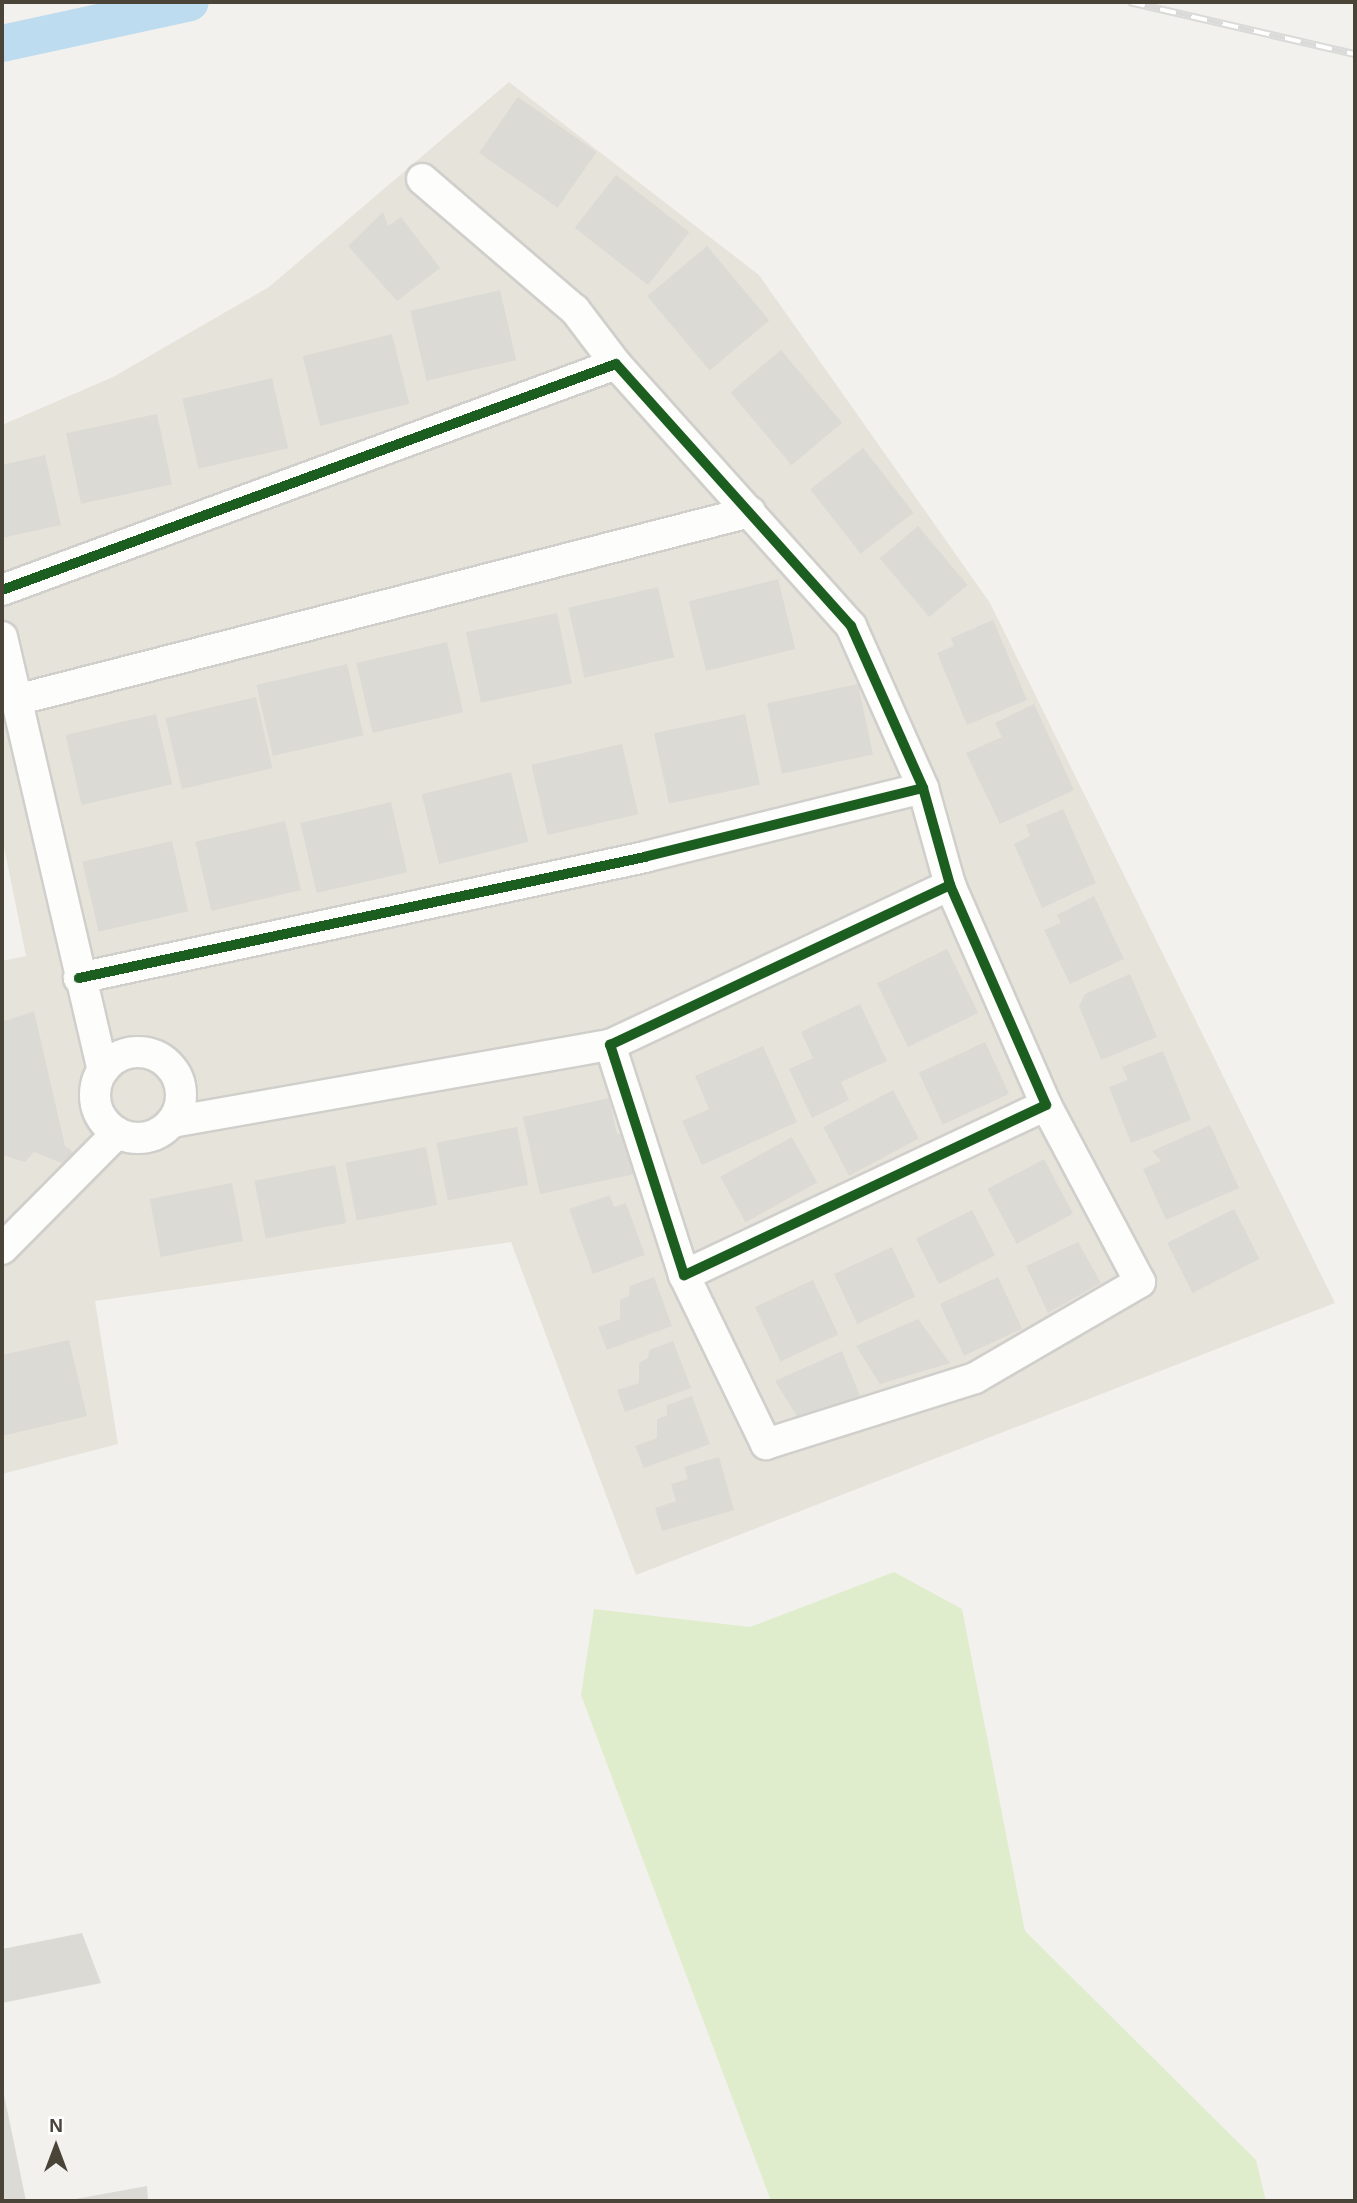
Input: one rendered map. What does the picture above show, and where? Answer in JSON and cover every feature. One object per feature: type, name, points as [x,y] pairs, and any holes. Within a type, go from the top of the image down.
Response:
[{"type":"street","points":[[422,180],[575,310],[616,364],[850,626],[923,788],[950,885],[1046,1105],[1140,1282],[975,1378],[766,1444],[684,1275],[610,1045]]},
{"type":"street","points":[[2,590],[616,364]]},
{"type":"street","points":[[16,700],[750,512]]},
{"type":"street","points":[[2,637],[79,978],[103,1070],[95,1101],[117,1133],[140,1138],[172,1122],[610,1045],[950,885]]},
{"type":"street","points":[[79,978],[618,863],[923,788]]},
{"type":"street","points":[[103,1070],[130,1052],[167,1063],[182,1098],[172,1122]]},
{"type":"street","points":[[684,1275],[1046,1105]]},
{"type":"street","points":[[2,1249],[117,1133]]},
{"type":"shaded area","points":[[509,82],[759,275],[990,603],[1335,1303],[636,1575],[511,1242],[95,1301],[118,1444],[2,1474],[2,961],[26,956],[2,837],[2,425],[113,377],[269,287]]},
{"type":"green space","points":[[894,1572],[962,1609],[1025,1931],[1256,2160],[1266,2201],[771,2201],[581,1695],[594,1609],[750,1627]]},
{"type":"building","points":[[518,97],[597,152],[558,208],[479,153]]},
{"type":"building","points":[[616,175],[689,232],[648,285],[575,228]]},
{"type":"building","points":[[383,212],[388,226],[401,217],[440,268],[397,301],[348,246]]},
{"type":"building","points":[[707,246],[769,320],[710,370],[647,296]]},
{"type":"building","points":[[500,290],[516,360],[427,381],[410,311]]},
{"type":"building","points":[[392,334],[409,404],[320,426],[303,356]]},
{"type":"building","points":[[781,350],[842,423],[792,465],[730,392]]},
{"type":"building","points":[[272,378],[288,448],[199,469],[182,399]]},
{"type":"building","points":[[157,414],[172,484],[81,504],[66,433]]},
{"type":"building","points":[[863,448],[913,513],[861,554],[810,489]]},
{"type":"building","points":[[45,455],[61,525],[2,538],[2,465]]},
{"type":"building","points":[[918,526],[967,585],[929,617],[880,558]]},
{"type":"building","points":[[778,579],[795,649],[706,671],[689,601]]},
{"type":"building","points":[[658,587],[674,657],[585,678],[568,608]]},
{"type":"building","points":[[557,613],[572,683],[481,703],[466,632]]},
{"type":"building","points":[[993,620],[1027,700],[967,725],[937,653],[954,646],[951,638]]},
{"type":"building","points":[[447,642],[463,712],[373,733],[356,663]]},
{"type":"building","points":[[347,664],[363,735],[273,756],[256,685]]},
{"type":"building","points":[[858,684],[873,754],[782,774],[767,703]]},
{"type":"building","points":[[256,697],[272,768],[182,789],[165,718]]},
{"type":"building","points":[[1034,704],[1074,790],[1000,824],[966,753],[1002,737],[995,723]]},
{"type":"building","points":[[156,714],[172,784],[82,805],[65,735]]},
{"type":"building","points":[[745,714],[760,784],[669,804],[654,733]]},
{"type":"building","points":[[622,744],[638,814],[548,835],[531,765]]},
{"type":"building","points":[[511,772],[528,842],[439,864],[422,794]]},
{"type":"building","points":[[391,802],[407,872],[317,893],[300,823]]},
{"type":"building","points":[[1063,809],[1096,883],[1042,908],[1014,844],[1030,836],[1026,825]]},
{"type":"building","points":[[285,821],[301,890],[211,911],[195,842]]},
{"type":"building","points":[[172,841],[188,911],[99,932],[82,862]]},
{"type":"building","points":[[1094,896],[1124,959],[1070,984],[1044,930],[1061,923],[1057,915]]},
{"type":"building","points":[[947,949],[978,1013],[908,1047],[877,983]]},
{"type":"building","points":[[1130,974],[1157,1037],[1101,1060],[1079,1006],[1085,994]]},
{"type":"building","points":[[860,1004],[887,1061],[841,1082],[849,1100],[812,1118],[789,1069],[813,1058],[801,1032]]},
{"type":"building","points":[[34,1011],[65,1146],[73,1152],[64,1164],[34,1152],[25,1162],[2,1155],[2,1022]]},
{"type":"building","points":[[985,1042],[1009,1094],[943,1125],[919,1073]]},
{"type":"building","points":[[763,1046],[797,1122],[702,1165],[682,1121],[709,1109],[695,1076]]},
{"type":"building","points":[[1163,1051],[1191,1120],[1131,1143],[1109,1087],[1128,1080],[1122,1067]]},
{"type":"building","points":[[893,1090],[919,1139],[849,1176],[823,1127]]},
{"type":"building","points":[[609,1098],[617,1134],[626,1132],[635,1174],[540,1194],[523,1117]]},
{"type":"building","points":[[1210,1125],[1239,1188],[1166,1220],[1143,1169],[1161,1161],[1152,1151]]},
{"type":"building","points":[[517,1127],[528,1185],[448,1201],[437,1143]]},
{"type":"building","points":[[792,1137],[817,1182],[745,1222],[720,1177]]},
{"type":"building","points":[[426,1147],[437,1205],[357,1221],[346,1163]]},
{"type":"building","points":[[1044,1159],[1073,1214],[1017,1244],[987,1189]]},
{"type":"building","points":[[335,1165],[346,1223],[266,1239],[255,1181]]},
{"type":"building","points":[[232,1183],[243,1241],[161,1257],[150,1199]]},
{"type":"building","points":[[610,1195],[614,1207],[626,1203],[645,1255],[593,1274],[569,1209]]},
{"type":"building","points":[[1234,1209],[1259,1259],[1193,1293],[1167,1243]]},
{"type":"building","points":[[972,1210],[995,1255],[939,1284],[916,1239]]},
{"type":"building","points":[[1078,1242],[1101,1283],[1048,1313],[1026,1266]]},
{"type":"building","points":[[892,1247],[915,1297],[857,1324],[834,1274]]},
{"type":"building","points":[[654,1277],[672,1326],[607,1350],[598,1327],[620,1319],[620,1300],[629,1296],[630,1286]]},
{"type":"building","points":[[998,1277],[1022,1329],[964,1356],[940,1304]]},
{"type":"building","points":[[813,1280],[838,1334],[780,1361],[755,1307]]},
{"type":"building","points":[[918,1319],[950,1363],[880,1384],[856,1346]]},
{"type":"building","points":[[69,1340],[87,1416],[2,1436],[2,1355]]},
{"type":"building","points":[[673,1341],[691,1388],[625,1412],[617,1390],[639,1383],[639,1363],[648,1358],[649,1350]]},
{"type":"building","points":[[842,1351],[860,1396],[798,1418],[775,1381]]},
{"type":"building","points":[[692,1396],[710,1444],[644,1468],[635,1446],[657,1438],[657,1419],[667,1415],[667,1405]]},
{"type":"building","points":[[719,1457],[734,1510],[662,1531],[655,1508],[676,1501],[671,1484],[688,1479],[684,1467]]},
{"type":"building","points":[[82,1933],[101,1983],[2,2003],[2,1949]]},
{"type":"building","points":[[3,2090],[26,2201],[2,2201]]},
{"type":"building","points":[[147,2186],[148,2201],[70,2201],[70,2200]]},
{"type":"waterway","points":[[2,43],[190,2]]},
{"type":"railway","points":[[1129,2],[1355,54]]},
{"type":"cycle path","points":[[2,590],[616,364],[851,626],[923,788],[645,857],[79,978]]},
{"type":"cycle path","points":[[923,788],[950,885],[1046,1105],[684,1275],[610,1045],[950,885]]}]
